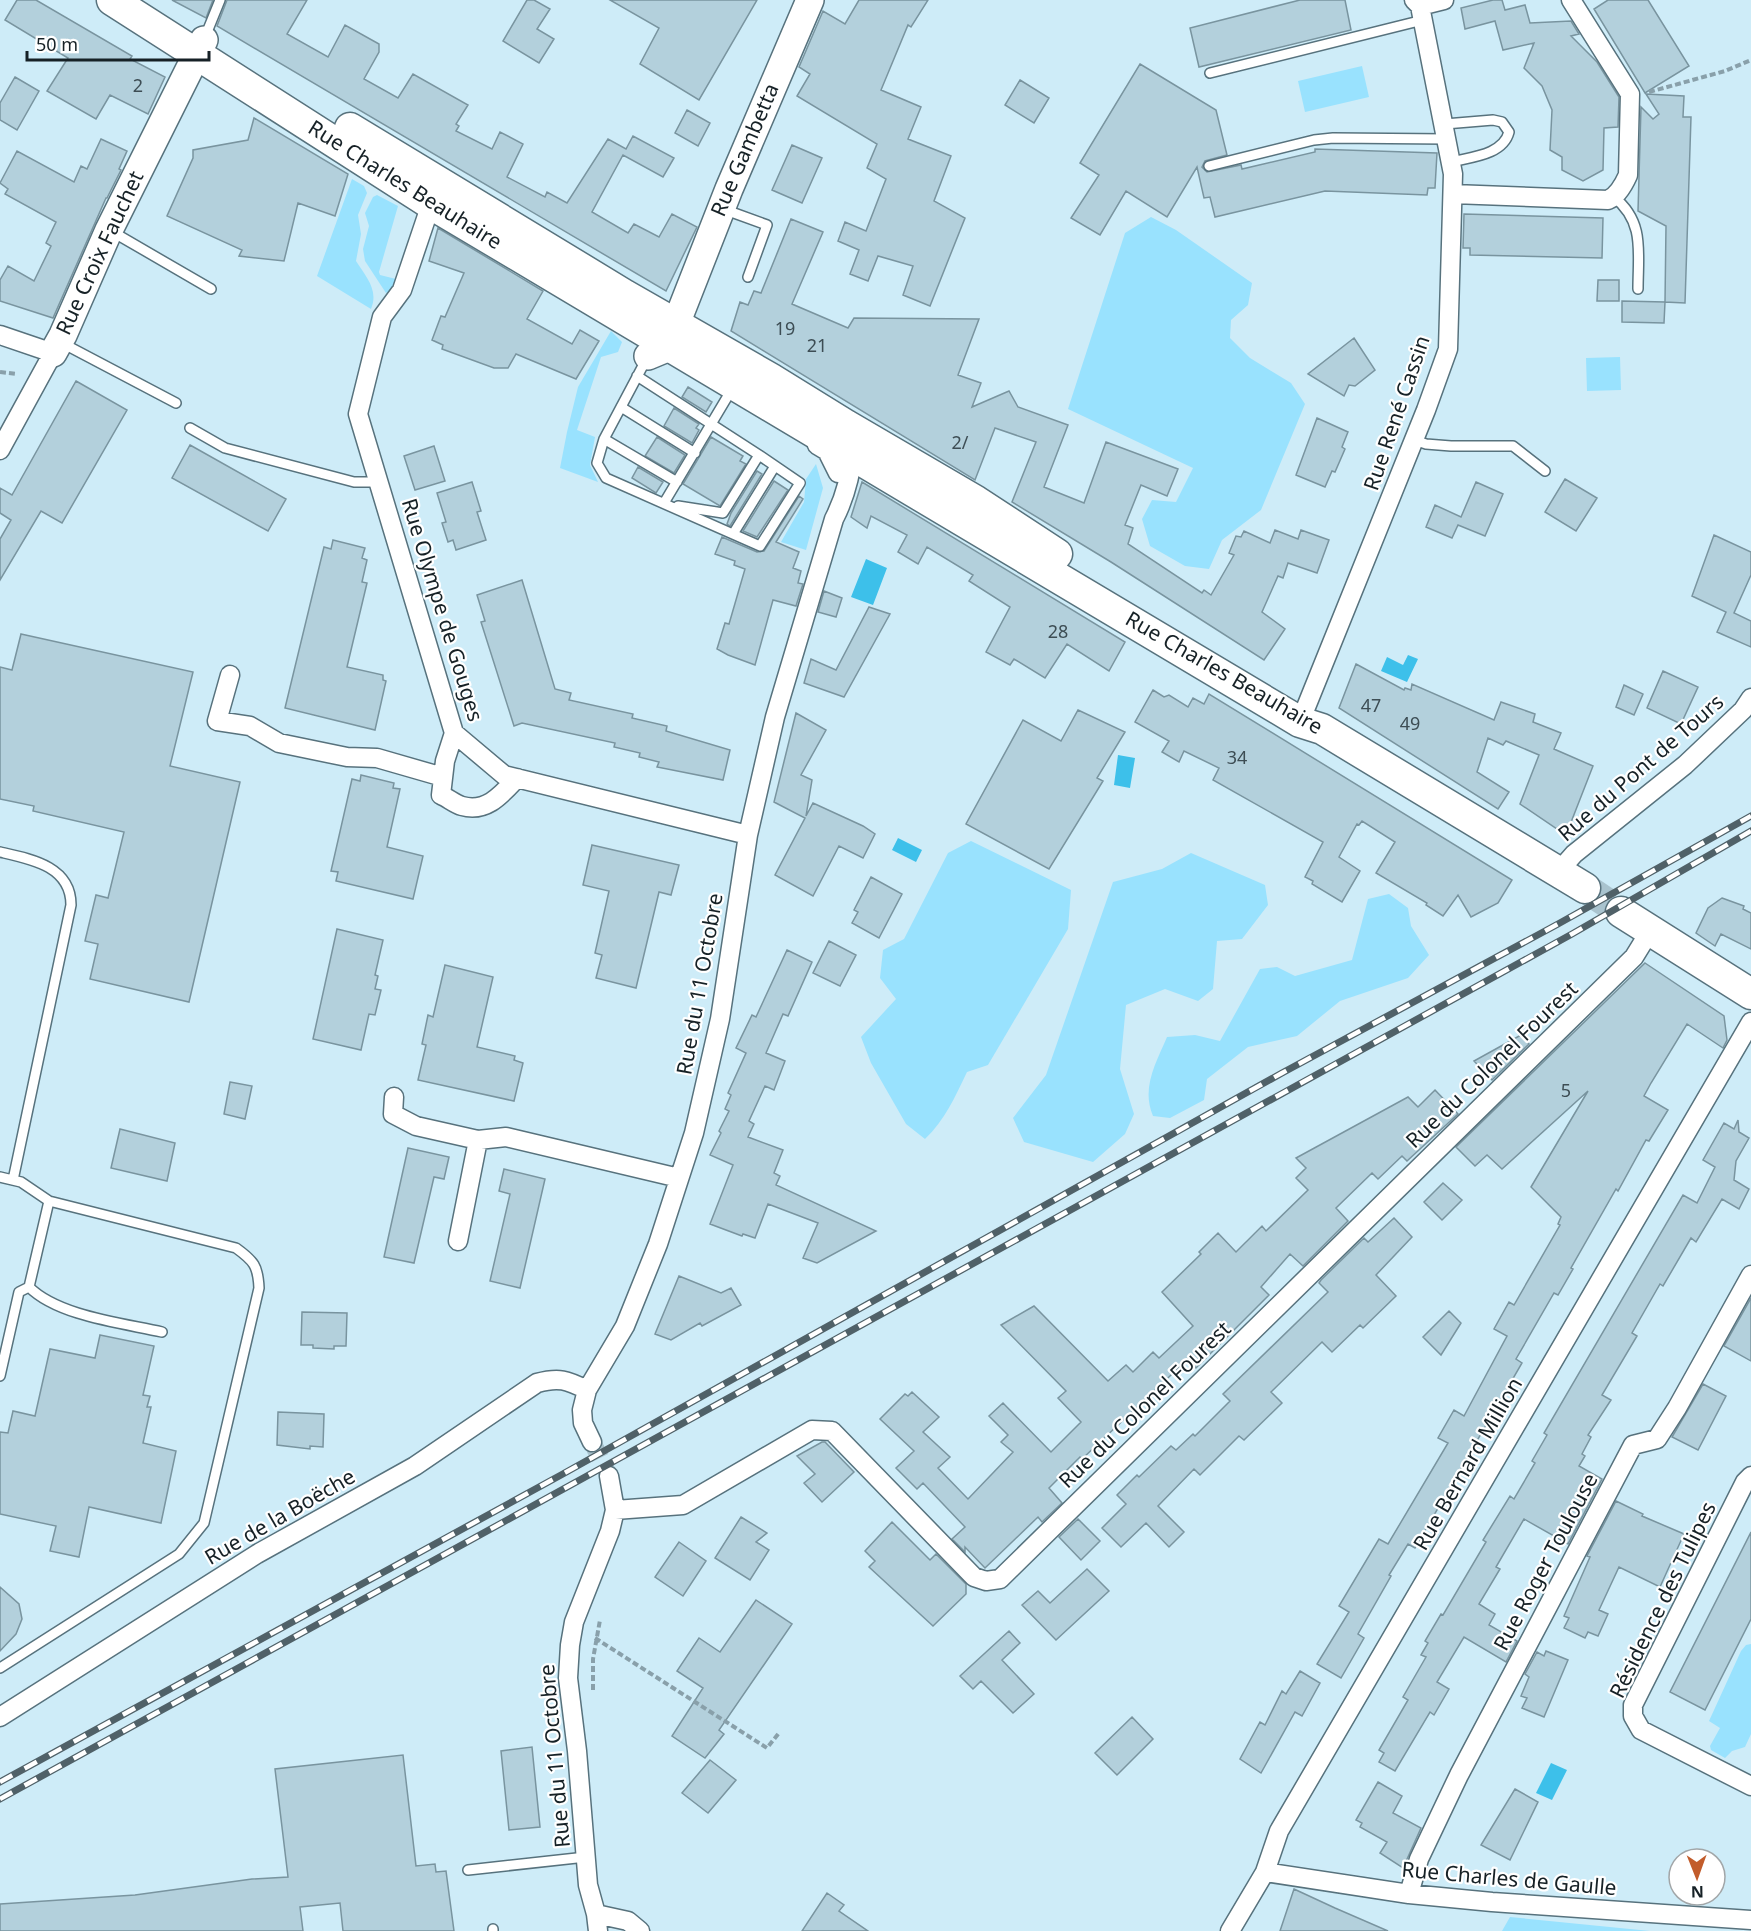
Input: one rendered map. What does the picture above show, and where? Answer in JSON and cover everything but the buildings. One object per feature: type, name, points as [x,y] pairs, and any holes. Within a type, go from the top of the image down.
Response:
[{"type":"main road","points":[[112,0],[195,57],[658,331],[734,371],[780,413],[857,459],[978,503],[1309,721]]},
{"type":"main road","points":[[127,0],[195,57]]},
{"type":"main road","name":"Rue Gambetta","points":[[658,331],[721,209],[810,0]]},
{"type":"main road","name":"Rue Charles Beauhaire","points":[[195,57],[223,71],[431,204],[658,331]]},
{"type":"main road","name":"Rue Croix Fauchet","points":[[56,348],[109,230],[195,57]]},
{"type":"main road","points":[[431,204],[470,216],[654,326],[658,331]]},
{"type":"main road","name":"Rue Charles Beauhaire","points":[[734,371],[770,378],[857,459],[1309,721],[1585,888]]},
{"type":"main road","points":[[1621,912],[1751,994]]},
{"type":"street","points":[[1452,194],[1608,200],[1614,197],[1628,176],[1630,94],[1571,0]]},
{"type":"street","name":"Rue René Cassin","points":[[1309,721],[1448,349],[1453,174],[1427,5]]},
{"type":"street","name":"Rue Olympe de Gouges","points":[[431,204],[402,290],[382,316],[358,414],[454,733],[504,774],[748,835]]},
{"type":"street","points":[[0,334],[56,348]]},
{"type":"street","name":"Rue Croix Fauchet","points":[[0,450],[56,348]]},
{"type":"street","name":"Rue du 11 Octobre","points":[[592,1442],[583,1423],[582,1410],[587,1390],[625,1326],[658,1244],[694,1133],[720,1019],[748,835],[775,717],[834,519],[842,504],[857,459]]},
{"type":"street","points":[[230,675],[217,721],[250,726],[279,743],[347,757],[377,758],[443,777]]},
{"type":"street","name":"Rue du Pont de Tours","points":[[1559,872],[1574,854],[1685,765],[1743,710],[1751,698]]},
{"type":"street","points":[[454,733],[445,761],[441,795],[462,806],[484,807],[500,796],[517,778]]},
{"type":"street","name":"Rue du Colonel Fourest","points":[[615,1510],[683,1505],[812,1430],[832,1431],[974,1577],[986,1581],[1000,1579],[1635,957],[1650,931]]},
{"type":"street","name":"Rue Bernard Million","points":[[1230,1931],[1265,1872],[1280,1831],[1751,1022]]},
{"type":"street","points":[[394,1097],[393,1114],[417,1126],[478,1140],[506,1137],[679,1178]]},
{"type":"street","points":[[458,1241],[478,1140]]},
{"type":"street","name":"Rue Roger Toulouse","points":[[1409,1894],[1419,1859],[1460,1775],[1633,1445],[1657,1439],[1677,1408],[1751,1275]]},
{"type":"street","name":"Rue de la Boëche","points":[[0,1717],[257,1554],[415,1466],[537,1383],[551,1379],[567,1380],[587,1390]]},
{"type":"street","name":"Rue du 11 Octobre","points":[[597,1923],[588,1885],[577,1751],[568,1678],[574,1622],[610,1531],[615,1510],[609,1476]]},
{"type":"street","name":"Résidence des Tulipes","points":[[1751,1476],[1745,1482],[1633,1705],[1633,1716],[1641,1730],[1751,1786]]},
{"type":"street","name":"Rue Charles de Gaulle","points":[[1265,1872],[1409,1894],[1751,1920]]},
{"type":"street","points":[[597,1923],[628,1921],[640,1931]]},
{"type":"lane","points":[[195,57],[220,0]]},
{"type":"lane","points":[[1210,73],[1427,5]]},
{"type":"lane","points":[[1209,166],[1314,140],[1446,132],[1493,120],[1502,122],[1509,132],[1502,145],[1492,151],[1451,162]]},
{"type":"lane","points":[[1614,197],[1627,207],[1635,226],[1639,243],[1638,289]]},
{"type":"lane","points":[[721,209],[767,225],[748,277]]},
{"type":"lane","points":[[109,230],[212,289]]},
{"type":"lane","points":[[658,331],[712,425],[800,483],[760,546],[606,478],[597,463],[604,439],[658,331]]},
{"type":"lane","points":[[56,348],[176,403]]},
{"type":"lane","points":[[664,503],[712,425],[734,371]]},
{"type":"lane","points":[[621,407],[695,453]]},
{"type":"lane","points":[[190,428],[225,448],[354,482],[379,482]]},
{"type":"lane","points":[[604,439],[677,482]]},
{"type":"lane","points":[[1414,440],[1426,444],[1451,446],[1513,446],[1545,471]]},
{"type":"lane","points":[[664,503],[723,513],[759,455]]},
{"type":"lane","points":[[734,534],[775,466]]},
{"type":"lane","points":[[0,852],[40,863],[49,868],[62,876],[71,895],[71,905],[13,1180]]},
{"type":"lane","points":[[0,1177],[21,1182],[49,1201],[236,1248],[252,1259],[258,1273],[259,1288],[204,1523],[179,1554],[0,1668]]},
{"type":"lane","points":[[29,1287],[49,1201]]},
{"type":"lane","points":[[29,1287],[38,1296],[59,1308],[162,1332]]},
{"type":"lane","points":[[0,1376],[19,1292],[29,1287]]},
{"type":"lane","points":[[468,1870],[586,1857]]},
{"type":"path","points":[[1630,94],[1660,90],[1725,71],[1751,60]]},
{"type":"path","points":[[0,372],[25,375]]},
{"type":"path","points":[[593,1691],[593,1659],[602,1610]]},
{"type":"path","points":[[596,1638],[767,1748],[779,1733]]},
{"type":"shaded area","points":[[1362,66],[1369,97],[1305,112],[1298,81]]},
{"type":"shaded area","points":[[352,179],[364,186],[367,193],[358,215],[361,234],[356,261],[372,290],[371,309],[317,276]]},
{"type":"shaded area","points":[[377,195],[398,206],[379,272],[380,275],[396,279],[395,288],[386,293],[365,261],[363,249],[369,226],[365,213],[373,197]]},
{"type":"shaded area","points":[[1151,217],[1176,230],[1252,283],[1248,305],[1231,320],[1230,338],[1250,358],[1291,383],[1305,404],[1261,510],[1222,540],[1209,569],[1185,566],[1150,546],[1142,519],[1152,500],[1176,502],[1193,468],[1068,409],[1125,233]]},
{"type":"shaded area","points":[[611,331],[622,342],[618,352],[601,357],[577,430],[595,437],[590,465],[598,482],[560,468],[578,387]]},
{"type":"shaded area","points":[[1620,357],[1621,390],[1587,391],[1586,358]]},
{"type":"shaded area","points":[[816,464],[823,488],[806,550],[781,542],[804,502],[806,479]]},
{"type":"shaded area","points":[[866,559],[887,568],[873,605],[851,597]]},
{"type":"shaded area","points":[[1408,655],[1418,659],[1407,682],[1381,671],[1387,657],[1403,665]]},
{"type":"shaded area","points":[[1118,755],[1135,758],[1130,788],[1114,785]]},
{"type":"shaded area","points":[[898,838],[922,850],[916,862],[892,850]]},
{"type":"shaded area","points":[[971,841],[1071,890],[1068,929],[988,1065],[967,1072],[944,1116],[925,1139],[906,1124],[871,1063],[861,1037],[896,999],[880,978],[883,950],[904,939],[948,853]]},
{"type":"shaded area","points":[[1191,853],[1265,885],[1268,905],[1242,939],[1217,941],[1213,989],[1198,1001],[1165,989],[1126,1005],[1120,1069],[1134,1114],[1125,1134],[1093,1162],[1024,1142],[1013,1118],[1046,1075],[1113,882],[1162,869]]},
{"type":"shaded area","points":[[1389,894],[1408,908],[1411,926],[1429,955],[1408,978],[1340,1001],[1297,1036],[1248,1047],[1207,1079],[1204,1100],[1170,1118],[1153,1116],[1149,1086],[1167,1037],[1195,1035],[1220,1041],[1260,969],[1277,967],[1295,976],[1352,960],[1368,899]]},
{"type":"shaded area","points":[[1751,1644],[1751,1734],[1745,1747],[1732,1751],[1725,1758],[1711,1750],[1710,1746],[1720,1728],[1709,1721],[1741,1651],[1746,1645]]},
{"type":"shaded area","points":[[1551,1763],[1567,1770],[1552,1800],[1536,1793]]},
{"type":"shaded area","points":[[1510,1917],[1650,1931],[1502,1931]]},
{"type":"tunnel","points":[[1585,888],[1621,912]]},
{"type":"tunnel","points":[[592,1442],[609,1476]]},
{"type":"railway","points":[[0,1782],[561,1475],[1282,1073],[1558,924],[1751,816]]},
{"type":"railway","points":[[0,1799],[1572,934],[1751,831]]}]
